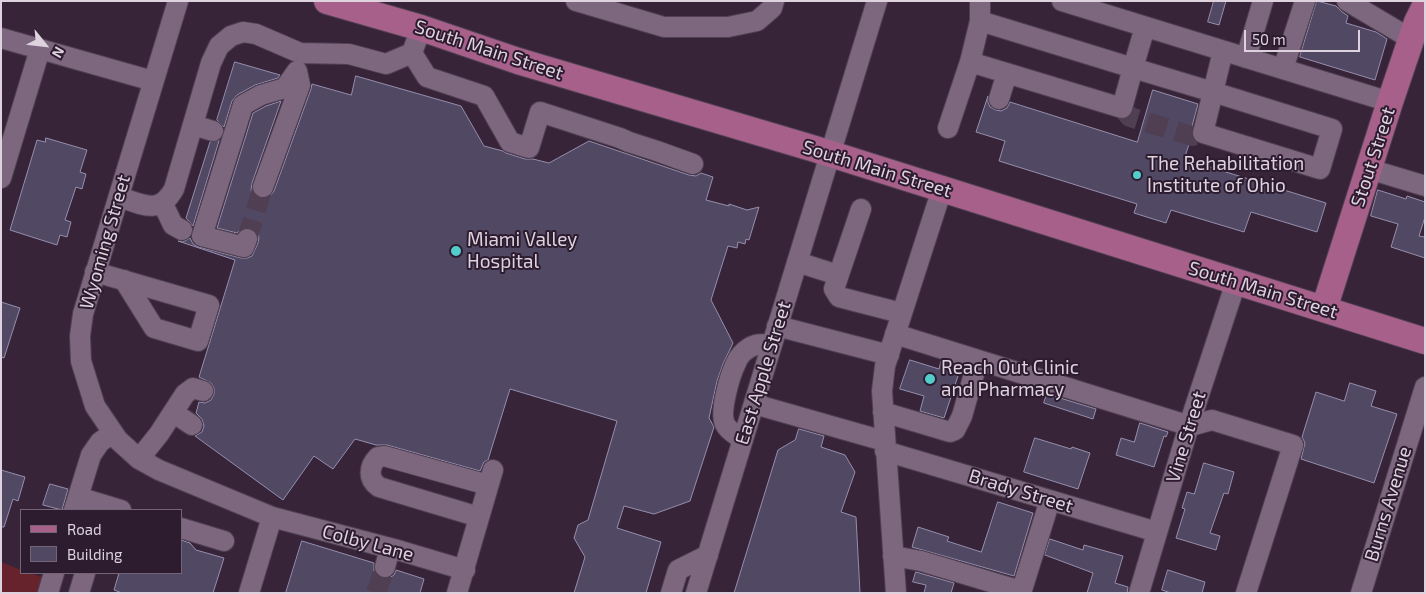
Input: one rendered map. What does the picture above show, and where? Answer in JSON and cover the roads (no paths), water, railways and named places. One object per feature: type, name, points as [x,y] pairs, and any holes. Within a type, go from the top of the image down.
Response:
[{"type":"main road","name":"South Main Street","points":[[327,1],[421,28],[518,61],[832,154],[1425,341]]},
{"type":"main road","points":[[1420,1],[1425,5]]},
{"type":"main road","name":"Stout Street","points":[[1324,309],[1390,102],[1411,39],[1425,5]]},
{"type":"street","name":"Wyoming Street","points":[[145,462],[113,433],[95,406],[81,362],[80,336],[83,314],[178,1]]},
{"type":"street","points":[[576,1],[664,26],[678,27],[728,27],[758,21],[772,8],[774,1]]},
{"type":"street","name":"East Apple Street","points":[[696,593],[823,176],[832,154],[877,1]]},
{"type":"street","points":[[1062,1],[1390,102]]},
{"type":"street","points":[[1246,58],[1263,1]]},
{"type":"street","points":[[1283,69],[1305,1]]},
{"type":"street","points":[[1347,1],[1411,39]]},
{"type":"street","points":[[948,128],[970,62],[980,11],[1133,68],[1213,92],[1332,129],[1320,169],[1203,134],[1213,92],[1223,51]]},
{"type":"street","points":[[970,62],[1122,108],[1145,27]]},
{"type":"street","points":[[118,197],[149,206],[156,206],[163,204],[169,197],[174,189],[211,63],[219,46],[231,36],[243,32],[256,34],[298,62],[349,54],[386,64],[412,53],[421,28]]},
{"type":"street","points":[[1,38],[153,82]]},
{"type":"street","points":[[1,178],[40,49]]},
{"type":"street","points":[[412,53],[427,77],[484,96],[510,142],[529,148],[540,112],[693,164]]},
{"type":"street","points":[[263,187],[300,85],[298,62]]},
{"type":"street","points":[[247,240],[244,247],[202,236],[244,105],[261,95],[285,88],[298,62]]},
{"type":"street","points":[[1000,99],[1007,73]]},
{"type":"street","points":[[193,125],[213,131]]},
{"type":"street","points":[[1369,169],[1425,186]]},
{"type":"street","points":[[896,593],[882,391],[885,366],[942,189]]},
{"type":"street","points":[[163,204],[173,225],[182,230]]},
{"type":"street","points":[[861,209],[834,289],[839,297],[901,313]]},
{"type":"street","points":[[797,262],[838,275]]},
{"type":"street","points":[[96,272],[124,280]]},
{"type":"street","name":"Vine Street","points":[[1139,593],[1236,282]]},
{"type":"street","points":[[895,334],[1190,426],[1212,420],[1293,445],[1246,593]]},
{"type":"street","points":[[743,440],[725,424],[724,404],[736,362],[741,354],[750,347],[774,335],[889,355]]},
{"type":"street","points":[[883,412],[950,432],[955,430],[962,416],[978,360]]},
{"type":"street","name":"Burns Avenue","points":[[1361,593],[1425,387]]},
{"type":"street","points":[[145,462],[189,390],[193,388],[203,391]]},
{"type":"street","name":"Brady Street","points":[[754,404],[1050,500],[1157,532]]},
{"type":"street","points":[[174,413],[192,425]]},
{"type":"street","points":[[111,509],[76,504],[91,455],[100,442],[113,433]]},
{"type":"street","points":[[458,593],[491,478],[384,456],[378,457],[373,462],[372,483],[379,487],[479,517]]},
{"type":"street","name":"Colby Lane","points":[[145,462],[159,470],[272,517],[387,557],[465,570]]},
{"type":"street","points":[[893,556],[921,561],[1021,592],[1050,500]]},
{"type":"street","points":[[249,593],[272,517]]},
{"type":"street","points":[[182,528],[224,540]]},
{"type":"street","points":[[671,593],[678,570],[708,555]]},
{"type":"street","points":[[48,593],[54,574]]},
{"type":"street","points":[[79,593],[85,574]]},
{"type":"tunnel","points":[[1122,108],[1130,117],[1192,136],[1203,133]]},
{"type":"tunnel","points":[[247,239],[263,187]]},
{"type":"tunnel","points":[[376,593],[385,567]]},
{"type":"place","name":"The Rehabilitation Institute of Ohio","points":[[1137,175]]},
{"type":"place","name":"Miami Valley Hospital","points":[[456,251]]},
{"type":"place","name":"Reach Out Clinic and Pharmacy","points":[[930,379]]}]
